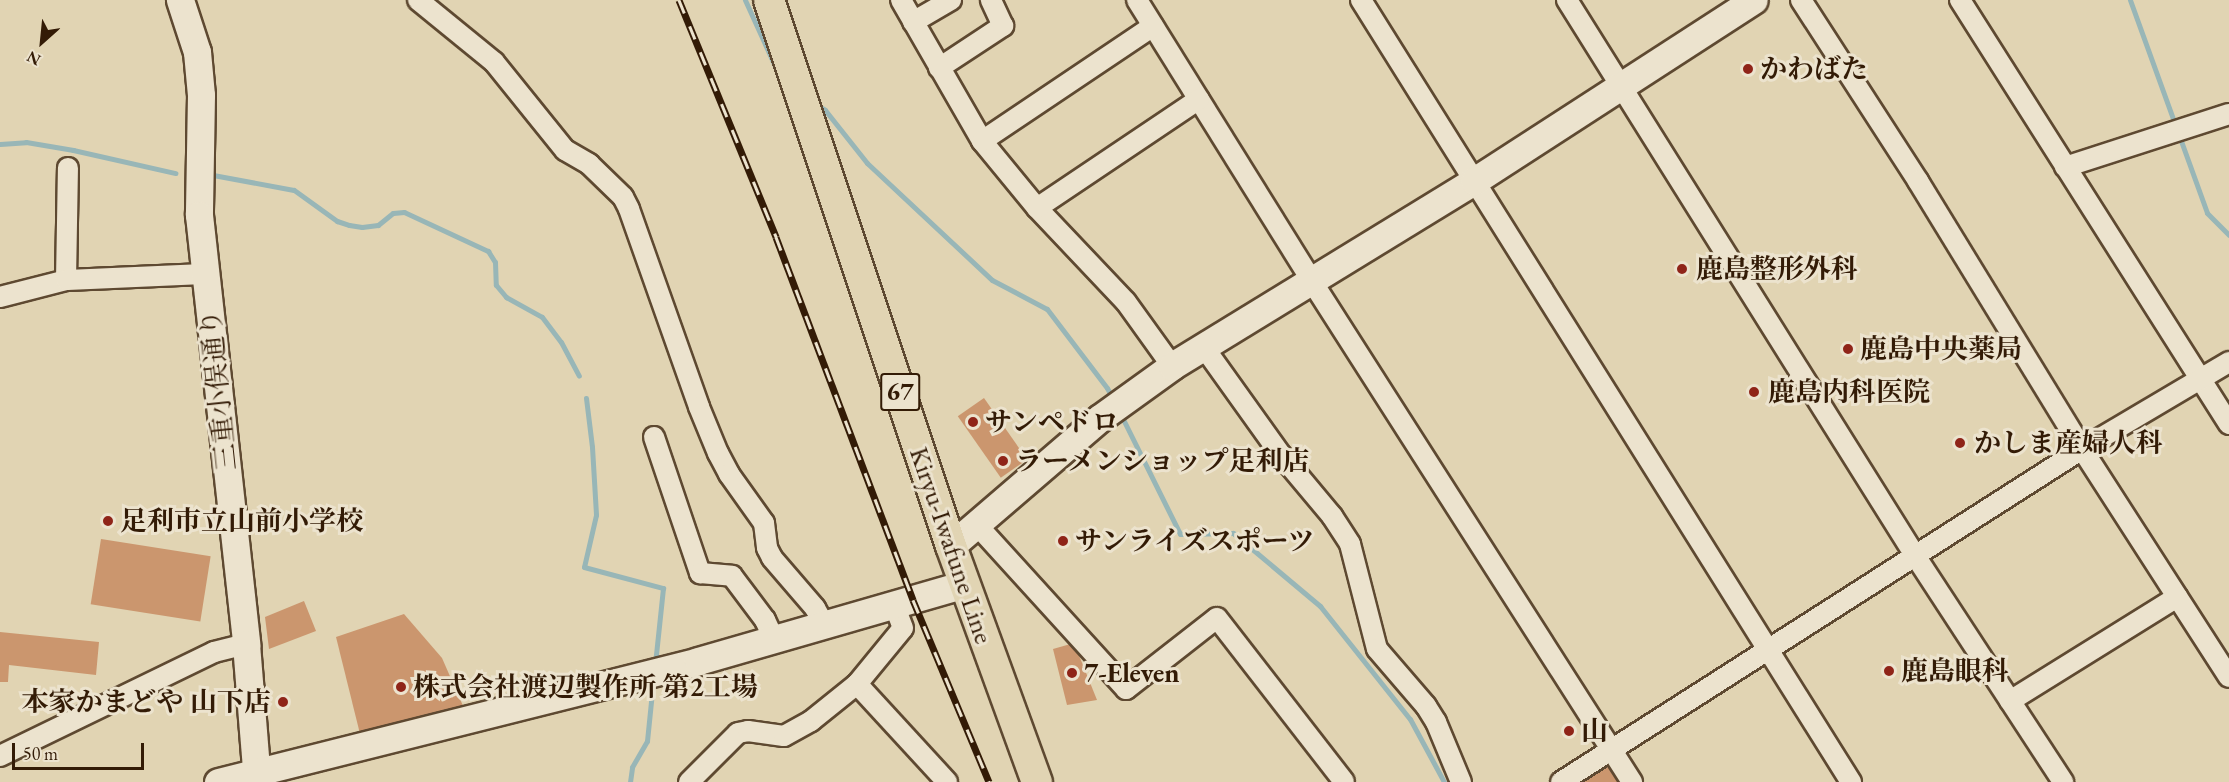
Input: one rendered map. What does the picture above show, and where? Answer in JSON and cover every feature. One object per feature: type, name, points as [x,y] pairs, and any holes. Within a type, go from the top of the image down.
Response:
[{"type":"main road","name":"Kiryu-Iwafune Line","points":[[769,0],[951,546],[1037,782]]},
{"type":"street","points":[[418,0],[494,62],[565,150],[589,164],[622,197],[629,209],[699,407],[718,453],[729,474],[764,523],[772,558],[815,608],[824,624]]},
{"type":"street","points":[[901,0],[982,141],[1037,208],[1126,302],[1172,366]]},
{"type":"street","points":[[913,22],[951,0]]},
{"type":"street","points":[[939,68],[1003,26],[991,0]]},
{"type":"street","points":[[1137,0],[1311,280],[1632,782]]},
{"type":"street","points":[[1361,0],[1851,782]]},
{"type":"street","points":[[1567,0],[1916,557],[2063,782]]},
{"type":"street","points":[[951,546],[1100,418],[1172,366],[1474,181],[1754,0]]},
{"type":"street","points":[[1801,0],[1918,181],[2082,449],[2229,677]]},
{"type":"street","points":[[1960,0],[2229,424]]},
{"type":"street","name":"三重小俣通り","points":[[187,2],[201,95],[199,215],[246,644],[257,777]]},
{"type":"street","points":[[982,141],[1154,26]]},
{"type":"street","points":[[1037,208],[1198,99]]},
{"type":"street","points":[[2065,167],[2229,114]]},
{"type":"street","points":[[66,280],[68,168]]},
{"type":"street","points":[[0,297],[66,280],[205,274]]},
{"type":"street","points":[[1203,345],[1281,455],[1332,516],[1350,544],[1377,649],[1426,706],[1436,722],[1461,782]]},
{"type":"street","points":[[1561,782],[2082,449],[2229,362]]},
{"type":"street","points":[[654,437],[700,573],[732,576],[765,620],[774,639]]},
{"type":"street","points":[[976,524],[1126,689],[1217,618],[1344,782]]},
{"type":"street","points":[[218,782],[257,777],[698,661],[965,584]]},
{"type":"street","points":[[2010,701],[2177,597]]},
{"type":"street","points":[[689,782],[738,733],[748,730],[783,736],[811,721],[857,684],[903,628],[894,605]]},
{"type":"street","points":[[0,756],[214,652],[246,644]]},
{"type":"street","points":[[857,684],[947,782]]},
{"type":"building","points":[[984,398],[1027,459],[1001,478],[958,416]]},
{"type":"building","points":[[101,539],[211,556],[200,622],[91,604]]},
{"type":"building","points":[[304,601],[316,631],[269,649],[265,617]]},
{"type":"building","name":"株式会社渡辺製作所 第2工場","points":[[404,614],[442,658],[467,715],[362,742],[336,637]]},
{"type":"building","points":[[0,632],[99,642],[96,675],[9,665],[8,682],[0,682]]},
{"type":"building","points":[[1074,643],[1097,700],[1067,705],[1053,649]]},
{"type":"building","points":[[1608,765],[1619,782],[1582,782]]},
{"type":"waterway","points":[[745,0],[780,77]]},
{"type":"waterway","points":[[2130,0],[2207,213],[2229,235]]},
{"type":"waterway","points":[[814,103],[825,110],[867,163],[992,280],[1047,309],[1113,399]]},
{"type":"waterway","points":[[0,144],[26,142],[175,173]]},
{"type":"waterway","points":[[213,175],[294,190],[337,221],[349,225],[362,227],[378,225],[393,213],[404,212],[488,251],[495,262],[496,285],[506,297],[542,317],[561,342],[579,376]]},
{"type":"waterway","points":[[586,398],[592,447],[596,515],[584,567],[663,588],[655,664]]},
{"type":"waterway","points":[[1120,413],[1180,534],[1233,533],[1320,606],[1410,719],[1444,782]]},
{"type":"waterway","points":[[630,782],[632,767],[647,741],[653,682]]},
{"type":"railway","points":[[679,0],[776,237],[913,600],[989,782]]},
{"type":"place","name":"かわばた","points":[[1748,69]]},
{"type":"place","name":"鹿島整形外科","points":[[1682,269]]},
{"type":"place","name":"鹿島中央薬局","points":[[1848,349]]},
{"type":"place","name":"鹿島内科医院","points":[[1754,392]]},
{"type":"place","name":"サンペドロ","points":[[973,422]]},
{"type":"place","name":"かしま産婦人科","points":[[1960,443]]},
{"type":"place","name":"ラーメンショップ足利店","points":[[1003,461]]},
{"type":"place","name":"足利市立山前小学校","points":[[108,521]]},
{"type":"place","name":"サンライズスポーツ","points":[[1063,541]]},
{"type":"place","name":"鹿島眼科","points":[[1889,671]]},
{"type":"place","name":"7-Eleven","points":[[1072,673]]},
{"type":"place","name":"株式会社渡辺製作所 第2工場","points":[[401,687]]},
{"type":"place","name":"本家かまどや 山下店","points":[[283,702]]},
{"type":"place","name":"山","points":[[1569,731]]}]
